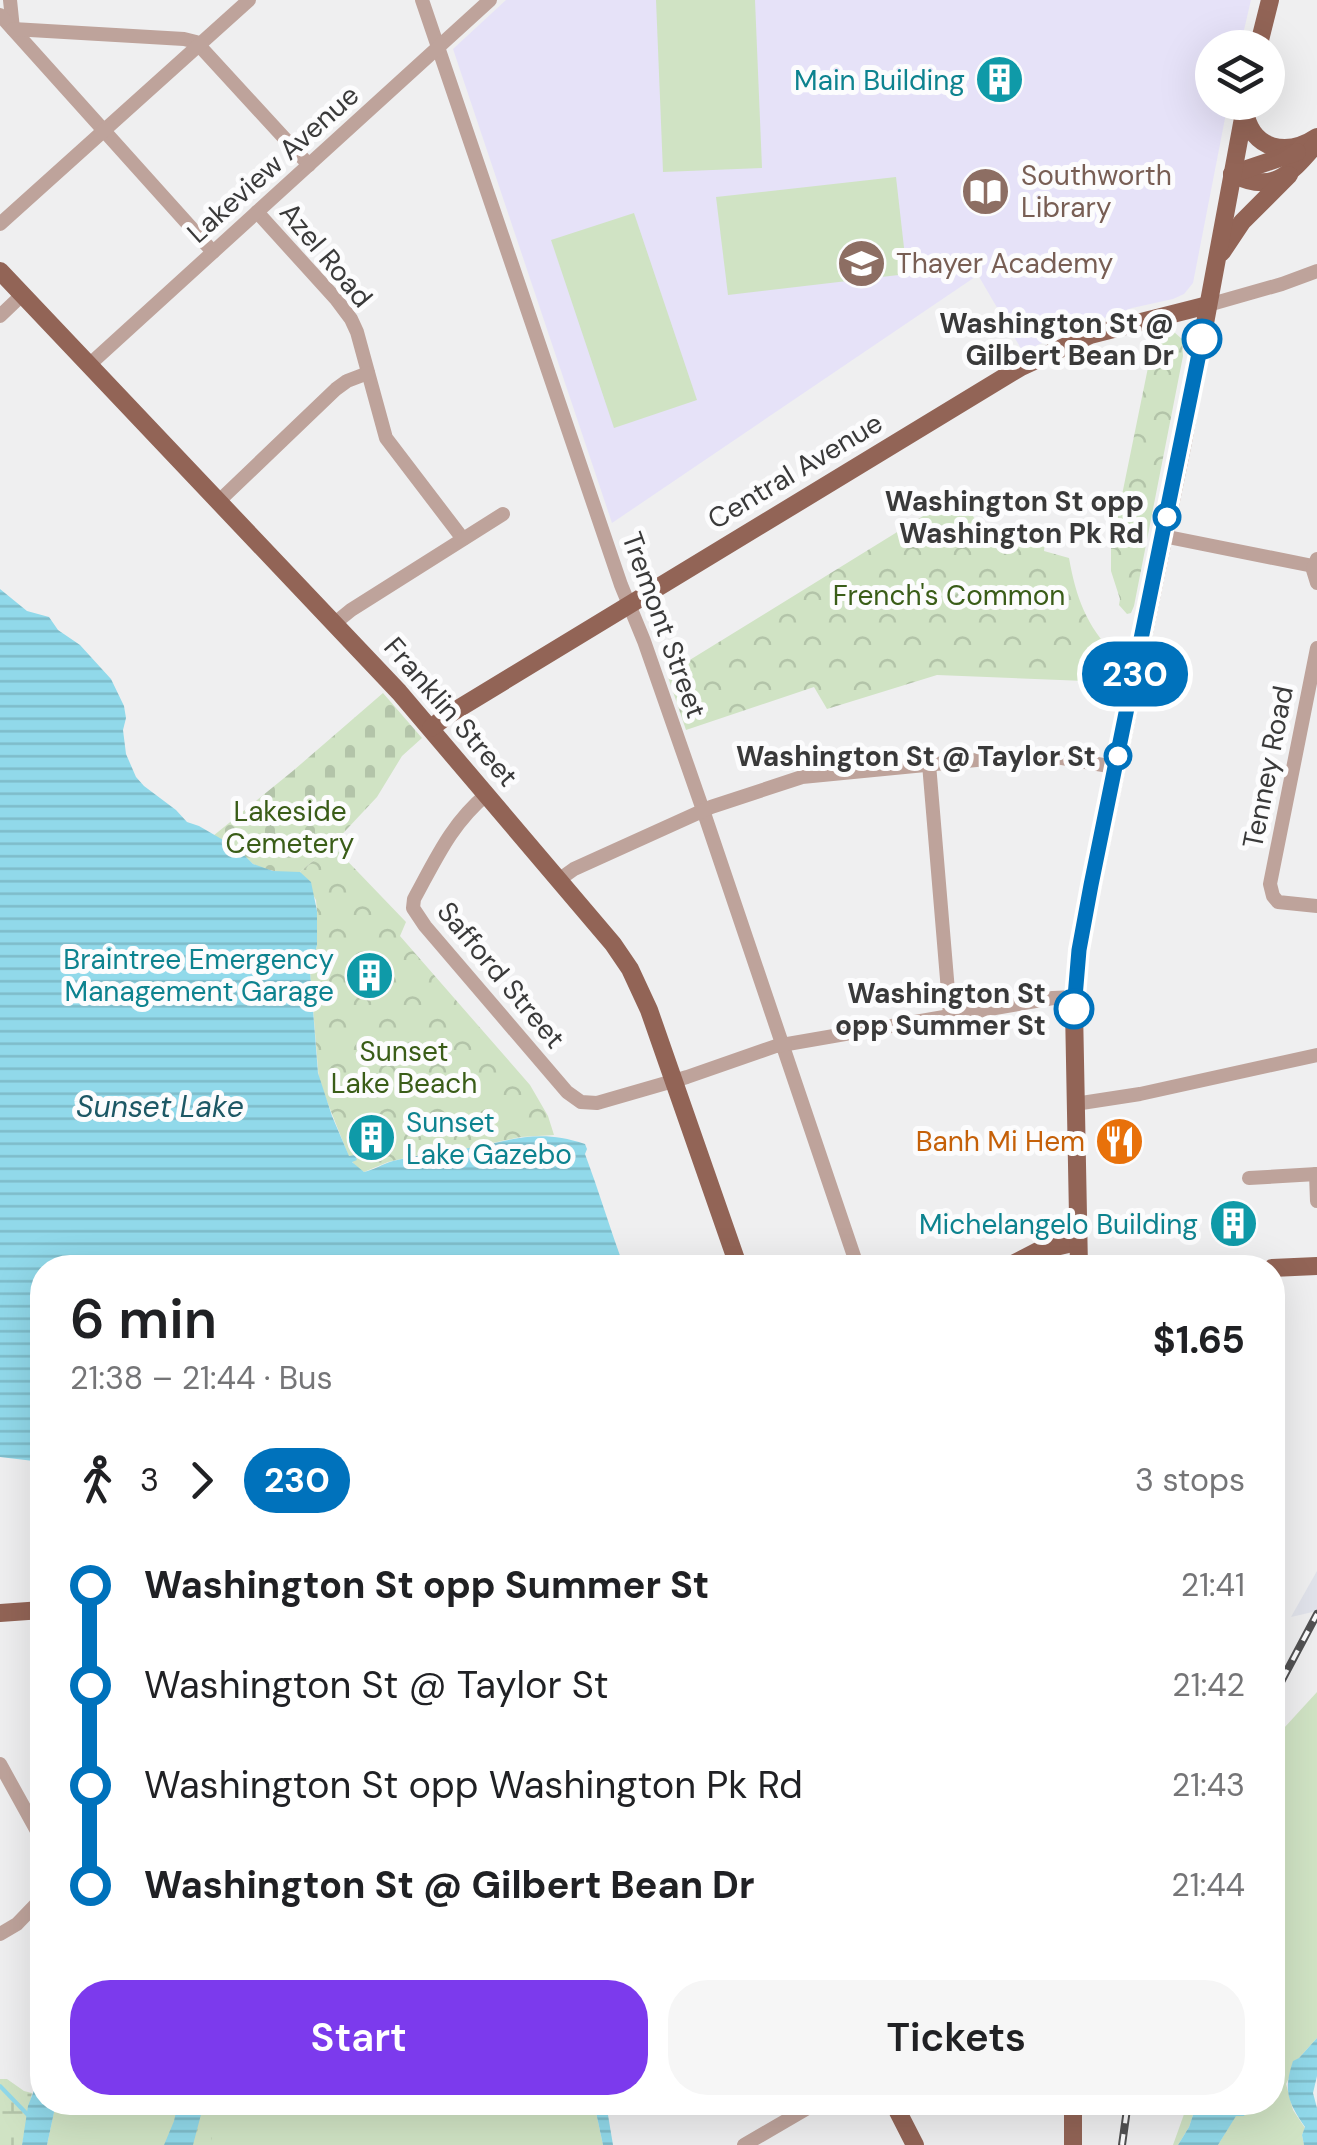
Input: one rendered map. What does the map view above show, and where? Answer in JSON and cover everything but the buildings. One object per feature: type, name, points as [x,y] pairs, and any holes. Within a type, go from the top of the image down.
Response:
[{"type":"main road","points":[[1262,30],[1270,0]]},
{"type":"main road","points":[[1078,1255],[1075,997],[1081,939],[1242,120]]},
{"type":"main road","points":[[1248,120],[1250,130],[1265,144],[1295,147],[1317,140]]},
{"type":"main road","points":[[1232,174],[1290,155],[1317,140]]},
{"type":"main road","points":[[1215,266],[1242,222],[1317,140]]},
{"type":"main road","points":[[1232,174],[1261,183],[1289,174]]},
{"type":"main road","name":"Franklin Street","points":[[0,272],[334,622],[430,728],[613,944],[630,968],[649,1010],[735,1255]]},
{"type":"main road","name":"Central Avenue","points":[[430,728],[1034,360],[1090,335],[1208,305]]},
{"type":"main road","points":[[1030,1255],[1077,1242]]},
{"type":"main road","points":[[1285,1267],[1317,1266]]},
{"type":"main road","points":[[0,1613],[30,1611]]},
{"type":"main road","points":[[900,2115],[915,2145]]},
{"type":"main road","points":[[1073,2115],[1073,2145]]},
{"type":"street","points":[[10,0],[14,29]]},
{"type":"street","points":[[0,224],[248,0]]},
{"type":"street","name":"Tremont Street","points":[[422,0],[854,1255]]},
{"type":"street","name":"Lakeview Avenue","points":[[90,365],[490,0]]},
{"type":"street","points":[[0,15],[213,252]]},
{"type":"street","points":[[14,29],[188,40],[199,44],[309,165]]},
{"type":"street","name":"Azel Road","points":[[257,212],[351,319],[389,444],[464,540]]},
{"type":"street","points":[[1208,305],[1317,271]]},
{"type":"street","points":[[0,316],[22,294]]},
{"type":"street","points":[[219,500],[336,389],[368,373]]},
{"type":"street","points":[[334,622],[503,514]]},
{"type":"street","points":[[1163,536],[1315,562],[1317,583]]},
{"type":"street","name":"Tenney Road","points":[[1317,648],[1271,879],[1273,896],[1282,903],[1317,906]]},
{"type":"street","points":[[560,879],[703,810],[802,778],[1028,756],[1115,767]]},
{"type":"street","points":[[929,764],[950,1015]]},
{"type":"street","name":"Safford Street","points":[[487,794],[448,836],[414,899],[414,912],[575,1099],[597,1103],[674,1080]]},
{"type":"street","points":[[674,1080],[782,1044],[1075,997]]},
{"type":"street","points":[[1075,1104],[1140,1094],[1317,1055]]},
{"type":"street","points":[[1249,1178],[1316,1174],[1317,1201]]},
{"type":"street","points":[[0,1764],[30,1818]]},
{"type":"street","points":[[0,1934],[30,1910]]},
{"type":"street","points":[[744,2145],[796,2115]]},
{"type":"shaded area","name":"Thayer Academy","points":[[506,0],[1251,0],[1244,30],[1195,30],[1195,120],[1225,120],[1193,283],[1184,294],[1067,331],[1023,352],[978,275],[612,523],[453,49]]},
{"type":"shaded area","points":[[1317,1571],[1317,1611],[1291,1617]]},
{"type":"green space","points":[[656,0],[755,0],[762,168],[663,172]]},
{"type":"green space","points":[[896,177],[907,274],[728,295],[716,197]]},
{"type":"green space","points":[[634,213],[697,400],[614,428],[551,240]]},
{"type":"green space","points":[[1174,332],[1182,339],[1183,356],[1134,606],[1127,614],[1119,605],[1111,571],[1111,549],[1153,343],[1160,334]]},
{"type":"green space","name":"French's Common","points":[[962,492],[974,518],[1011,535],[1045,543],[1044,551],[1069,558],[1084,610],[1115,655],[1110,682],[937,675],[827,709],[814,687],[686,730],[667,674]]},
{"type":"green space","name":"Lakeside Cemetery","points":[[383,693],[422,738],[402,756],[377,797],[300,872],[262,868],[213,836],[294,770]]},
{"type":"green space","name":"Sunset Lake Beach","points":[[332,845],[406,922],[400,936],[530,1085],[554,1135],[414,1156],[364,1172],[356,1167],[319,1081],[310,972],[317,945],[316,900],[300,872]]},
{"type":"green space","points":[[1317,1692],[1317,2038],[1299,2058],[1286,2084],[1293,2110],[1305,2128],[1304,2145],[1218,2145],[1236,2115],[1285,2115],[1285,1727]]},
{"type":"green space","points":[[0,2079],[7,2079],[30,2092],[30,2103],[22,2145],[0,2145]]},
{"type":"green space","points":[[53,2115],[597,2115],[603,2145],[47,2145]]},
{"type":"green space","points":[[201,2115],[217,2115],[210,2145],[193,2145]]},
{"type":"green space","points":[[1184,2115],[1193,2115],[1178,2145],[1173,2145]]},
{"type":"water","name":"Sunset Lake","points":[[0,589],[27,611],[49,617],[111,679],[124,706],[126,754],[144,786],[187,822],[237,848],[253,864],[273,871],[300,872],[311,882],[317,911],[317,945],[310,972],[318,1073],[349,1156],[355,1155],[357,1160],[352,1162],[364,1172],[402,1159],[537,1136],[585,1144],[620,1255],[30,1255],[30,1461],[0,1457]]},
{"type":"water","points":[[1317,2038],[1313,2093],[1317,2145],[1304,2145],[1305,2127],[1291,2103],[1288,2080],[1293,2061]]},
{"type":"water","points":[[30,2101],[30,2115],[53,2115],[47,2145],[22,2145]]},
{"type":"water","points":[[175,2115],[201,2115],[193,2145],[164,2145]]},
{"type":"water","points":[[597,2115],[608,2115],[613,2145],[603,2145]]},
{"type":"water","points":[[1193,2115],[1245,2115],[1236,2116],[1218,2145],[1178,2145]]},
{"type":"waterway","points":[[0,2086],[28,2115]]},
{"type":"railway","points":[[1285,1674],[1317,1614]]},
{"type":"railway","points":[[1122,2145],[1126,2115]]},
{"type":"bus line","name":"230","points":[[1074,1009],[1079,950],[1091,885],[1202,339]]},
{"type":"place","name":"Main Building","points":[[1000,80]]},
{"type":"place","name":"Southworth Library","points":[[986,191]]},
{"type":"place","name":"Thayer Academy","points":[[861,263]]},
{"type":"place","name":"Washington St @ Gilbert Bean Dr","points":[[1202,339]]},
{"type":"place","name":"Washington St opp Washington Pk Rd","points":[[1167,517]]},
{"type":"place","name":"Washington St @ Taylor St","points":[[1118,756]]},
{"type":"place","name":"Braintree Emergency Management Garage","points":[[369,975]]},
{"type":"place","name":"Washington St opp Summer St","points":[[1074,1009]]},
{"type":"place","name":"Sunset Lake Gazebo","points":[[371,1138]]},
{"type":"place","name":"Banh Mi Hem","points":[[1120,1141]]},
{"type":"place","name":"Michelangelo Building","points":[[1233,1224]]}]
